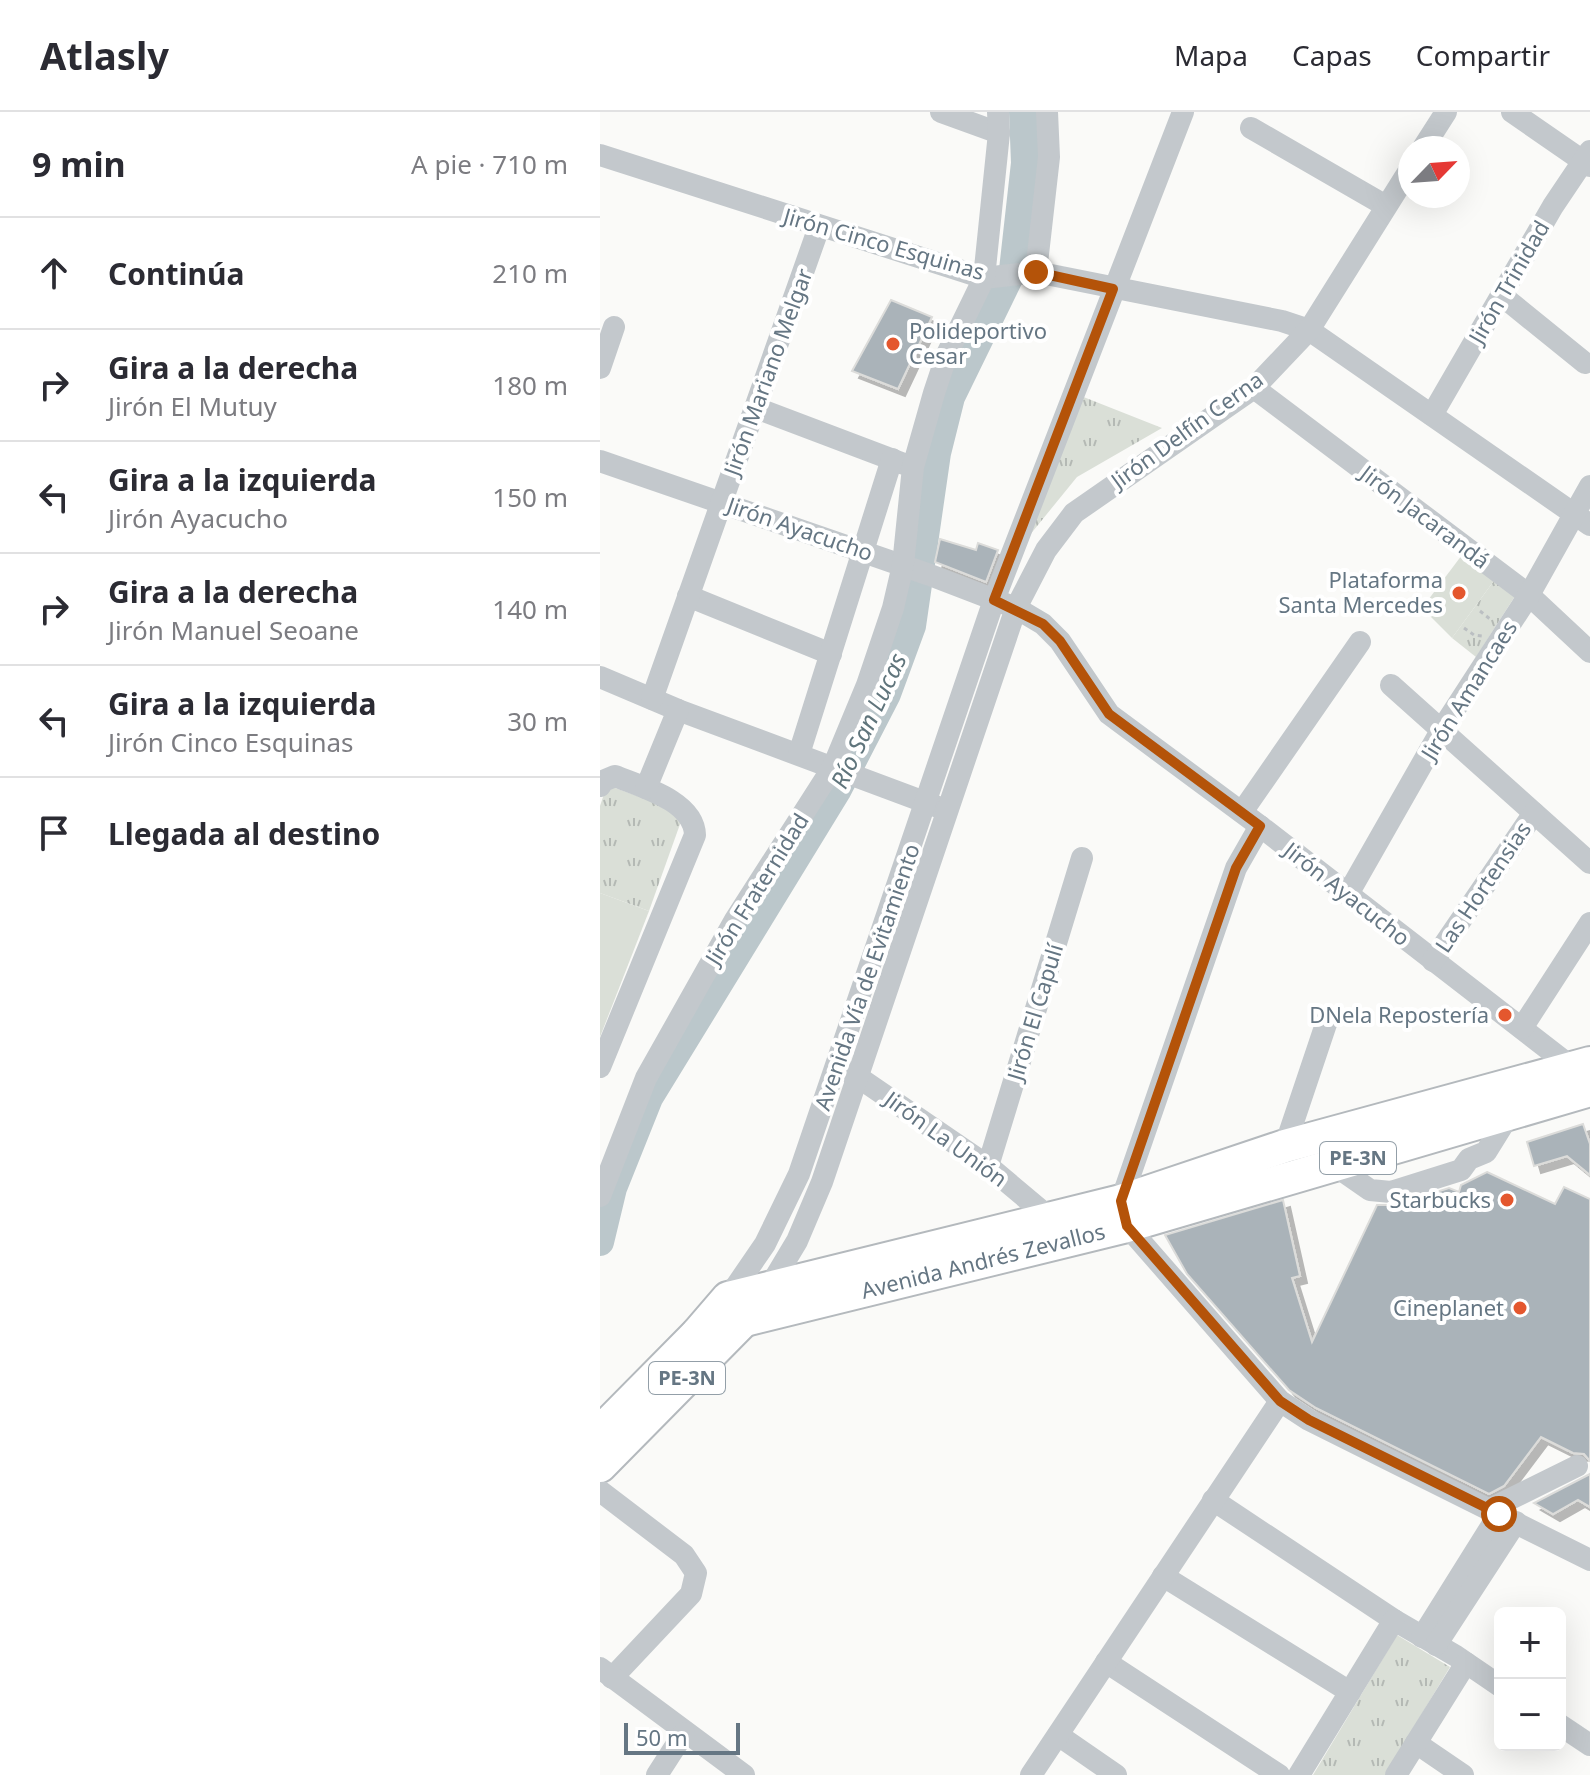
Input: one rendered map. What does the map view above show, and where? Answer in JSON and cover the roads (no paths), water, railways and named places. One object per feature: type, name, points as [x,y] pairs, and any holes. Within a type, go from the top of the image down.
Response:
[{"type":"highway","name":"Avenida Andrés Zevallos","points":[[770,1286],[1051,1219],[1124,1213],[1285,1146],[1586,1076]]},
{"type":"highway","name":"Avenida Andrés Zevallos","points":[[600,1432],[697,1334],[736,1309],[1124,1213],[1334,1165],[1509,1115],[1586,1076]]},
{"type":"highway","name":"PE-3N","points":[[600,1466],[736,1309],[770,1286]]},
{"type":"street","points":[[941,112],[999,122]]},
{"type":"street","points":[[1034,272],[1049,157],[1047,112]]},
{"type":"street","name":"Avenida Vía de Evitamiento","points":[[736,1309],[799,1174],[994,600],[1183,112]]},
{"type":"street","points":[[1431,136],[1446,112]]},
{"type":"street","points":[[1512,112],[1588,159]]},
{"type":"street","name":"Jirón Fraternidad","points":[[600,1196],[646,1078],[735,920],[838,769],[884,634],[915,570],[902,463],[947,354],[992,277],[999,122]]},
{"type":"street","points":[[1251,128],[1386,206]]},
{"type":"street","name":"Jirón Cinco Esquinas","points":[[600,155],[819,227],[992,277],[1034,272],[1282,321],[1309,330],[1583,520]]},
{"type":"street","name":"Jirón Trinidad","points":[[1432,415],[1501,295],[1588,159]]},
{"type":"street","name":"Jirón Delfín Cerna","points":[[1016,608],[1046,550],[1074,513],[1254,388],[1309,330],[1398,188]]},
{"type":"street","name":"Jirón Mariano Melgar","points":[[652,699],[819,227]]},
{"type":"street","points":[[1501,295],[1585,363]]},
{"type":"street","points":[[600,368],[614,327]]},
{"type":"street","name":"Jirón Jacarandá","points":[[1254,388],[1529,595],[1590,652]]},
{"type":"street","points":[[756,408],[902,463],[862,551],[799,754]]},
{"type":"street","name":"Jirón Ayacucho","points":[[600,461],[915,570],[1016,608],[1043,624],[1060,641],[1109,714],[1586,1076]]},
{"type":"street","name":"Jirón Amancaes","points":[[1348,894],[1442,729],[1529,595],[1583,520],[1590,486]]},
{"type":"street","points":[[688,596],[831,654]]},
{"type":"street","name":"Avenida Vía de Evitamiento","points":[[770,1286],[797,1241],[816,1197],[1016,608]]},
{"type":"street","points":[[1360,642],[1251,819],[1243,852],[1124,1213],[1280,1401],[1309,1420],[1590,1560]]},
{"type":"street","points":[[600,677],[678,710],[949,811]]},
{"type":"street","points":[[1391,685],[1590,863]]},
{"type":"street","points":[[646,788],[678,710]]},
{"type":"street","points":[[600,786],[603,781],[615,776],[646,788],[684,809],[695,825],[695,835],[600,1067]]},
{"type":"street","name":"Las Hortensias","points":[[1433,961],[1534,813]]},
{"type":"street","name":"Jirón El Capulí","points":[[988,1166],[1082,858]]},
{"type":"street","points":[[1522,1028],[1590,923]]},
{"type":"street","points":[[1285,1146],[1328,1018]]},
{"type":"street","name":"Jirón La Unión","points":[[835,1068],[858,1077],[988,1166],[1051,1219]]},
{"type":"street","points":[[1334,1165],[1370,1190],[1391,1192],[1461,1170],[1469,1159],[1486,1152],[1509,1115]]},
{"type":"street","points":[[1362,1184],[1448,1159]]},
{"type":"street","points":[[1031,1775],[1280,1401]]},
{"type":"street","points":[[1429,1641],[1502,1515],[1577,1466]]},
{"type":"street","points":[[600,1491],[684,1555],[696,1573],[691,1594],[606,1673],[744,1775]]},
{"type":"street","points":[[1213,1500],[1494,1682]]},
{"type":"street","points":[[1163,1576],[1350,1692]]},
{"type":"street","points":[[1299,1775],[1394,1620]]},
{"type":"street","points":[[1106,1662],[1279,1775]]},
{"type":"street","points":[[1396,1775],[1466,1663]]},
{"type":"street","points":[[1566,1729],[1590,1745]]},
{"type":"street","points":[[657,1775],[684,1733]]},
{"type":"street","points":[[1058,1735],[1116,1775]]},
{"type":"street","points":[[1416,1743],[1463,1775]]},
{"type":"waterway","name":"Río San Lucas","points":[[600,1242],[613,1188],[649,1098],[837,791],[887,694],[912,626],[937,453],[951,397],[1013,270],[1025,163],[1023,112]]},
{"type":"place","name":"Polideportivo Cesar","points":[[893,344]]},
{"type":"place","name":"Plataforma Santa Mercedes","points":[[1459,593]]},
{"type":"place","name":"DNela Repostería","points":[[1505,1015]]},
{"type":"place","name":"Starbucks","points":[[1507,1200]]},
{"type":"place","name":"Cineplanet","points":[[1520,1308]]}]
